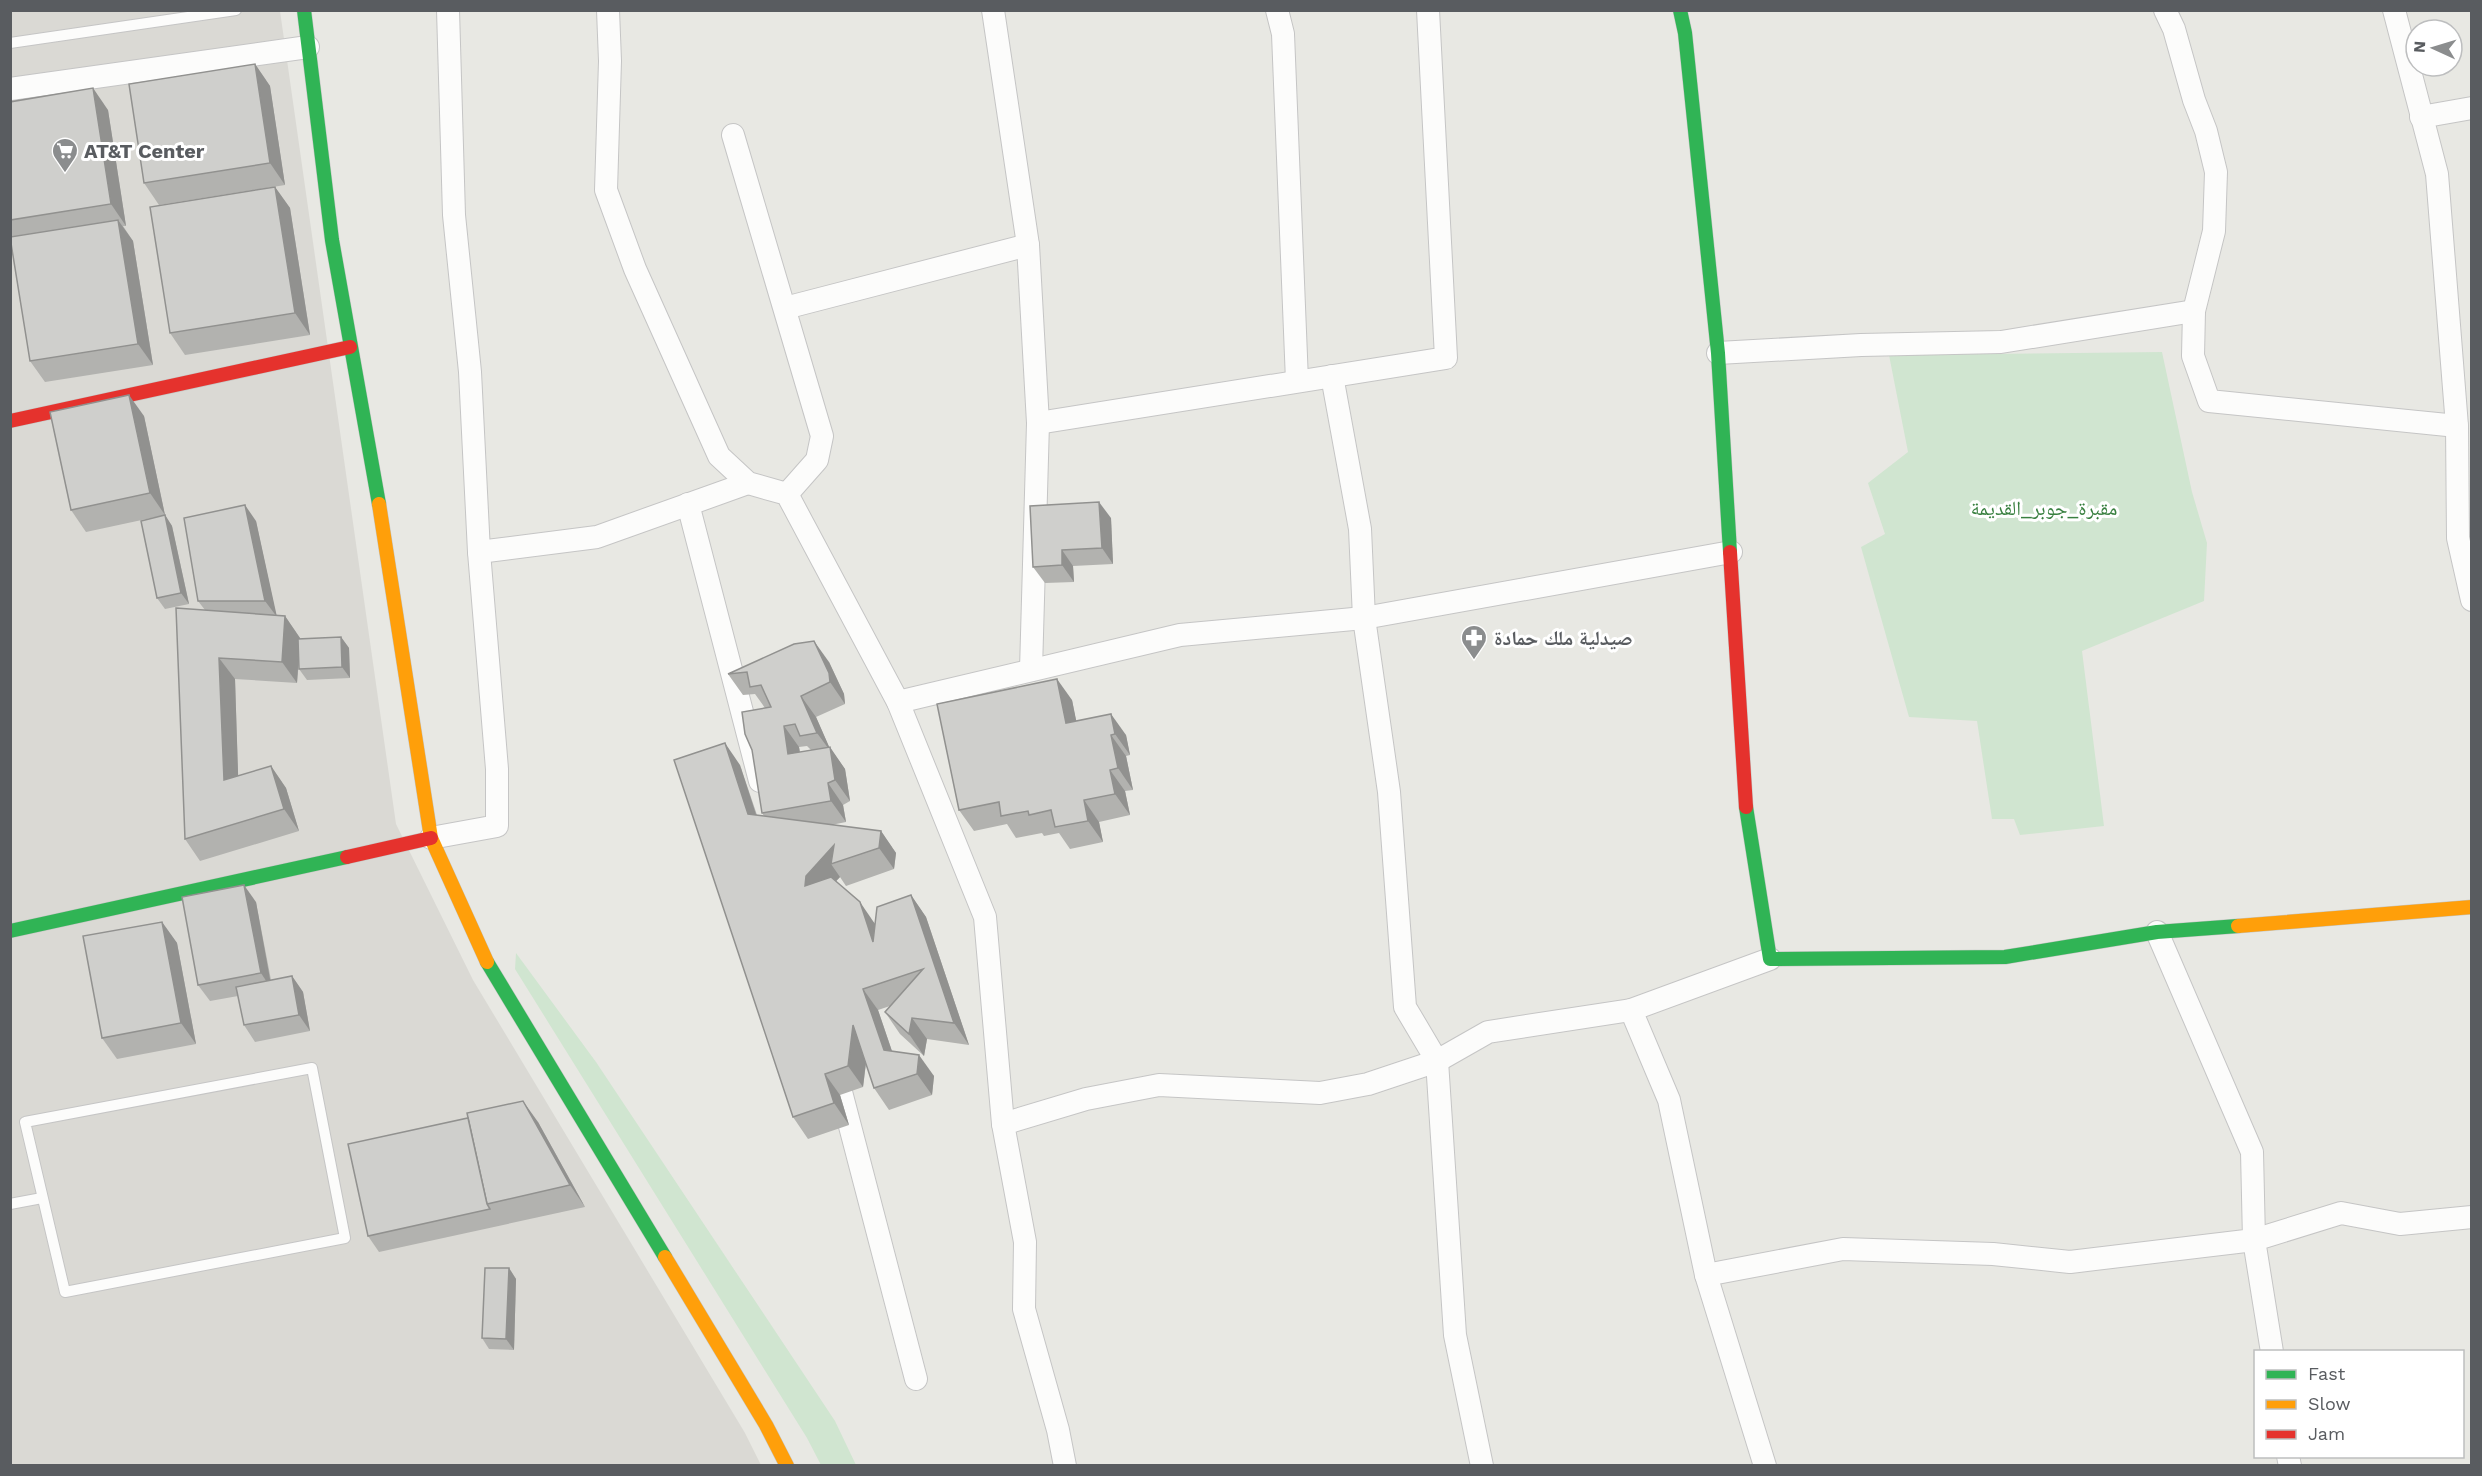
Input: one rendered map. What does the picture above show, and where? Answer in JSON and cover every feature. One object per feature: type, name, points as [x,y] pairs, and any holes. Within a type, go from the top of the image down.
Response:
[{"type":"street","points":[[304,10],[332,240],[391,574],[431,838],[483,956],[766,1425],[787,1466]]},
{"type":"street","points":[[10,931],[431,838],[496,826],[497,769],[479,552],[470,372],[454,215],[448,10]]},
{"type":"street","points":[[608,10],[610,61],[606,190],[635,268],[719,456],[748,483],[787,494],[898,702],[985,917],[1004,1124],[1025,1242],[1024,1309],[1058,1430],[1065,1466]]},
{"type":"street","points":[[993,10],[1028,245],[1038,423],[1031,670]]},
{"type":"street","points":[[1278,10],[1283,33],[1297,381]]},
{"type":"street","points":[[1038,423],[1446,358],[1428,10]]},
{"type":"street","points":[[1680,10],[1685,33],[1718,353],[1744,795],[1770,959]]},
{"type":"street","points":[[2165,10],[2174,29],[2194,100],[2206,131],[2216,172],[2214,231],[2194,311],[2193,356],[2210,401],[2457,426]]},
{"type":"street","points":[[2394,10],[2437,174],[2457,426],[2458,538],[2472,600]]},
{"type":"street","points":[[10,89],[308,47]]},
{"type":"street","points":[[2421,117],[2472,108]]},
{"type":"street","points":[[733,135],[822,436],[817,460],[787,494]]},
{"type":"street","points":[[785,308],[1028,245]]},
{"type":"street","points":[[1718,353],[1861,345],[2001,342],[2194,311]]},
{"type":"street","points":[[10,421],[350,347]]},
{"type":"street","points":[[1332,376],[1360,529],[1364,618],[1389,792],[1405,1007],[1437,1061],[1455,1335],[1482,1466]]},
{"type":"street","points":[[479,552],[597,537],[748,483]]},
{"type":"street","points":[[688,504],[766,803]]},
{"type":"street","points":[[898,702],[1180,635],[1364,618],[1731,552]]},
{"type":"street","points":[[1004,1124],[1086,1099],[1159,1085],[1320,1093],[1368,1084],[1437,1061],[1488,1032],[1630,1010],[1770,959],[2005,957],[2157,932],[2472,908]]},
{"type":"street","points":[[2157,932],[2252,1152],[2254,1240],[2272,1350]]},
{"type":"street","points":[[1630,1010],[1669,1100],[1706,1275],[1765,1466]]},
{"type":"street","points":[[829,1045],[916,1379]]},
{"type":"street","points":[[1706,1275],[1843,1249],[1993,1254],[2070,1262],[2254,1240],[2342,1213],[2400,1224],[2472,1216]]},
{"type":"lane","points":[[10,43],[236,10]]},
{"type":"lane","points":[[312,1068],[345,1238],[65,1292],[42,1198],[25,1122],[312,1068]]},
{"type":"lane","points":[[10,1204],[42,1198]]},
{"type":"shaded area","points":[[10,11],[280,11],[396,824],[473,980],[745,1433],[761,1465],[11,1465]]},
{"type":"green space","name":"مقبرة_جوبر_القديمة","points":[[2162,352],[2192,492],[2207,543],[2204,601],[2082,651],[2104,826],[2020,835],[2014,819],[1992,819],[1977,721],[1909,717],[1861,547],[1885,534],[1868,483],[1908,452],[1889,355]]},
{"type":"green space","points":[[516,953],[596,1062],[835,1421],[856,1465],[821,1465],[807,1438],[515,969]]},
{"type":"building","points":[[255,64],[270,163],[144,183],[129,84]]},
{"type":"building","points":[[93,88],[111,204],[10,220],[10,102]]},
{"type":"building","points":[[275,187],[295,313],[170,333],[150,207]]},
{"type":"building","points":[[118,220],[138,344],[30,361],[10,237]]},
{"type":"building","points":[[129,395],[150,493],[71,510],[50,412]]},
{"type":"building","points":[[1099,502],[1102,548],[1062,550],[1062,565],[1033,567],[1030,506]]},
{"type":"building","points":[[245,505],[265,601],[198,601],[184,518]]},
{"type":"building","points":[[165,515],[181,593],[157,598],[141,521]]},
{"type":"building","points":[[176,608],[285,616],[282,662],[219,658],[224,780],[271,766],[284,809],[185,839]]},
{"type":"building","points":[[341,637],[342,667],[299,669],[298,639]]},
{"type":"building","points":[[814,641],[829,673],[830,682],[801,696],[817,733],[800,736],[795,724],[784,726],[788,754],[830,747],[835,780],[828,783],[831,801],[762,813],[752,750],[745,734],[742,712],[771,707],[761,685],[750,687],[747,672],[728,674],[794,644]]},
{"type":"building","points":[[1057,679],[1066,723],[1111,714],[1115,734],[1111,735],[1118,768],[1110,770],[1115,794],[1084,800],[1088,821],[1055,827],[1051,810],[1029,815],[1028,811],[1001,816],[999,802],[959,810],[937,704]]},
{"type":"building","points":[[725,743],[748,814],[881,831],[879,848],[831,864],[834,845],[806,876],[805,886],[831,877],[860,902],[873,942],[877,907],[911,895],[954,1023],[912,1018],[909,1034],[885,1012],[923,969],[863,989],[884,1050],[919,1055],[917,1074],[874,1088],[853,1025],[848,1066],[825,1074],[834,1103],[793,1117],[674,760]]},
{"type":"building","points":[[244,885],[261,973],[198,985],[182,897]]},
{"type":"building","points":[[162,922],[181,1023],[102,1038],[83,936]]},
{"type":"building","points":[[292,976],[299,1015],[244,1025],[236,987]]},
{"type":"building","points":[[523,1101],[570,1185],[487,1204],[467,1113]]},
{"type":"building","points":[[468,1118],[490,1209],[368,1236],[348,1144]]},
{"type":"building","points":[[485,1268],[509,1268],[506,1339],[482,1338]]},
{"type":"traffic: fast","points":[[304,10],[332,240],[379,504]]},
{"type":"traffic: fast","points":[[1680,10],[1685,33],[1718,353],[1730,552]]},
{"type":"traffic: fast","points":[[1746,807],[1770,959],[2005,957],[2157,932],[2238,926]]},
{"type":"traffic: fast","points":[[10,931],[347,857]]},
{"type":"traffic: fast","points":[[487,962],[665,1257]]},
{"type":"traffic: slow","points":[[379,504],[431,838],[487,962]]},
{"type":"traffic: slow","points":[[2238,926],[2472,907]]},
{"type":"traffic: slow","points":[[665,1257],[766,1425],[787,1466]]},
{"type":"traffic: jam","points":[[10,421],[350,347]]},
{"type":"traffic: jam","points":[[1730,552],[1746,807]]},
{"type":"traffic: jam","points":[[347,857],[431,838]]},
{"type":"place","name":"AT&T Center","points":[[65,174]]},
{"type":"place","name":"صيدلية ملك حمادة","points":[[1474,661]]}]
